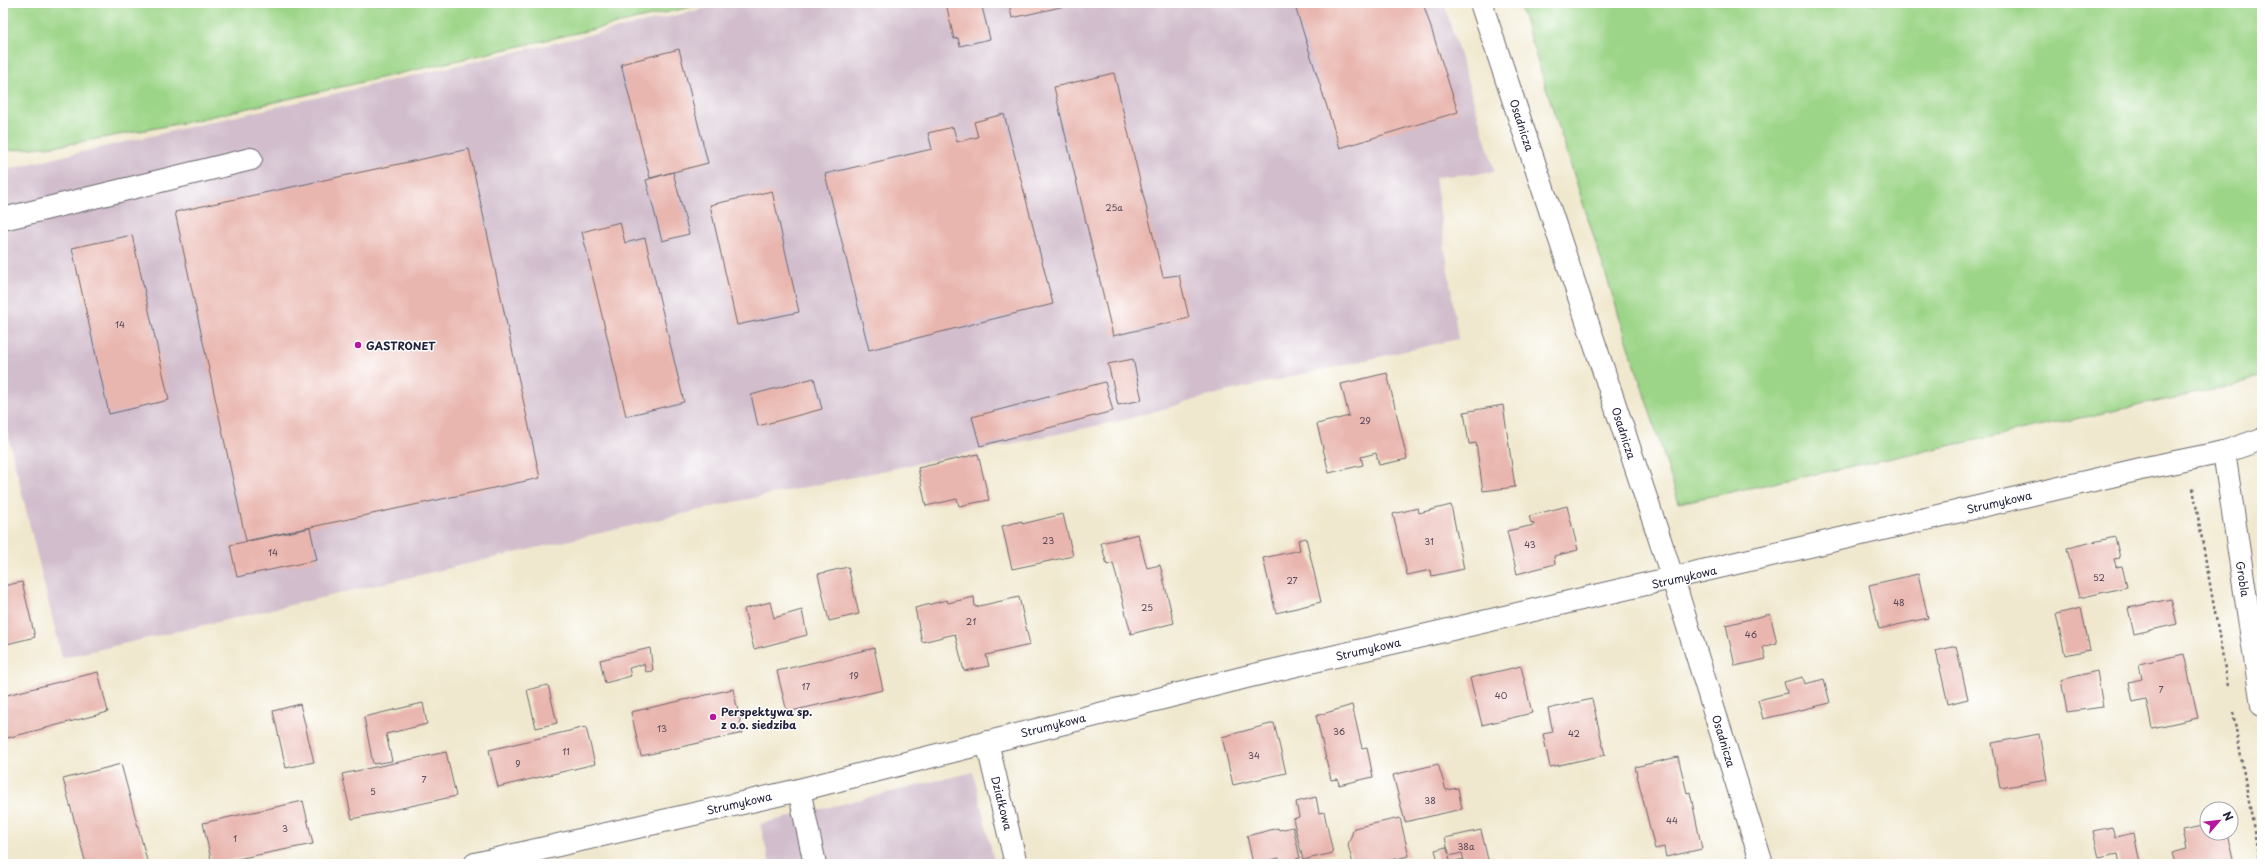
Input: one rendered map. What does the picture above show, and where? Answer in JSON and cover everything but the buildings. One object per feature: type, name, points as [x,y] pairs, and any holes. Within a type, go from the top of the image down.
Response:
[{"type":"street","name":"Osadnicza","points":[[1481,3],[1673,579],[1762,864]]},
{"type":"street","points":[[3,219],[251,159]]},
{"type":"street","name":"Strumykowa","points":[[475,864],[799,790],[1250,676],[2142,469],[2224,452],[2262,439]]},
{"type":"street","name":"Grobla","points":[[2224,452],[2262,705]]},
{"type":"street","name":"Działkowa","points":[[987,742],[1016,864]]},
{"type":"street","points":[[799,790],[816,864]]},
{"type":"path","points":[[2193,487],[2229,691]]},
{"type":"path","points":[[2232,707],[2260,864]]},
{"type":"shaded area","points":[[729,3],[1444,3],[1495,172],[1435,177],[1458,339],[1220,393],[1124,420],[730,503],[62,658],[3,415],[3,170]]},
{"type":"shaded area","points":[[973,772],[995,864],[770,864],[760,824]]},
{"type":"green space","points":[[3,3],[708,3],[183,123],[64,145],[3,151]]},
{"type":"green space","points":[[1519,3],[2262,3],[2262,375],[2236,385],[1679,503]]},
{"type":"place","name":"GASTRONET","points":[[358,345]]},
{"type":"place","name":"Perspektywa sp. z o.o. siedziba","points":[[713,717]]}]
